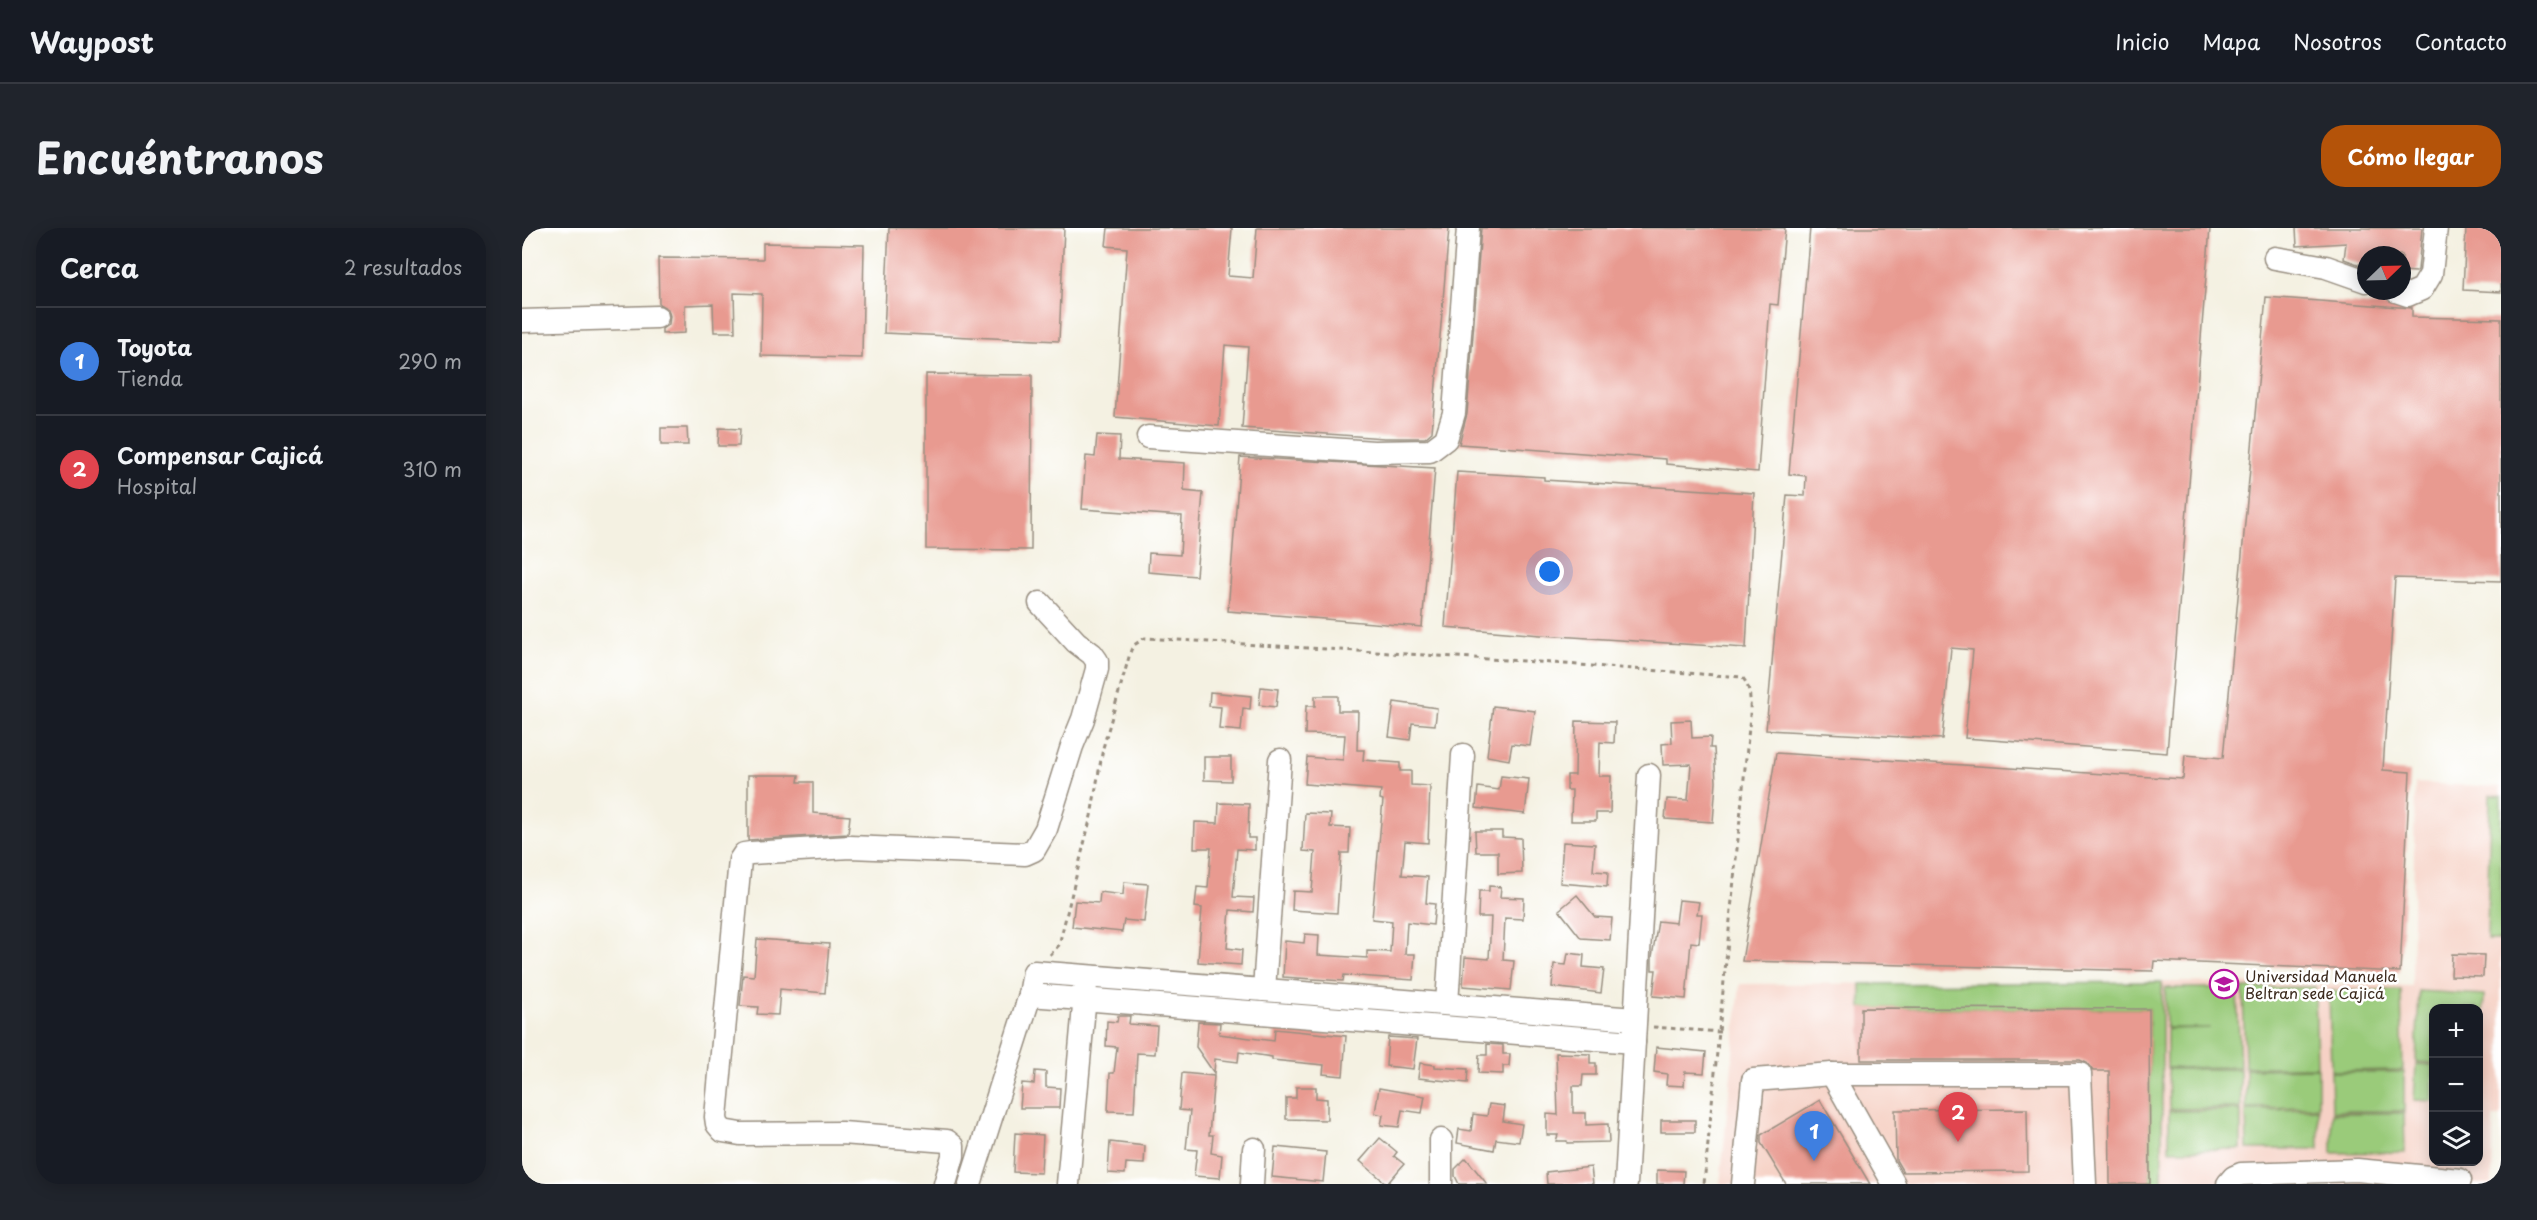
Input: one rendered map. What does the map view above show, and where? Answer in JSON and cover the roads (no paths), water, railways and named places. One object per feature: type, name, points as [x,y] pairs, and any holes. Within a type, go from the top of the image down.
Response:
[{"type":"street","points":[[1148,437],[1374,452],[1430,451],[1446,439],[1454,412],[1467,228]]},
{"type":"street","points":[[2411,294],[2422,289],[2431,274],[2436,228]]},
{"type":"street","points":[[2275,258],[2326,267],[2357,278]]},
{"type":"street","points":[[522,321],[657,317]]},
{"type":"street","points":[[945,1184],[953,1156],[952,1146],[947,1141],[842,1133],[740,1134],[723,1131],[717,1124],[740,860],[744,854],[751,852],[850,847],[1025,854],[1034,850],[1046,829],[1071,746],[1083,719],[1097,669],[1097,661],[1092,654],[1076,642],[1040,603]]},
{"type":"street","points":[[1447,1004],[1463,755]]},
{"type":"street","points":[[1264,990],[1280,760]]},
{"type":"street","points":[[1626,1184],[1649,775]]},
{"type":"street","points":[[970,1184],[1030,995],[1034,972],[1086,987],[1360,1020],[1635,1029]]},
{"type":"street","points":[[1086,987],[1264,990],[1447,1004],[1635,1029]]},
{"type":"street","points":[[1068,1184],[1086,987]]},
{"type":"street","points":[[1360,1020],[1362,998]]},
{"type":"street","points":[[1832,1074],[1894,1184]]},
{"type":"street","points":[[1743,1184],[1753,1080],[1832,1074],[2080,1074],[2085,1184]]},
{"type":"street","points":[[1441,1140],[1442,1184]]},
{"type":"street","points":[[1252,1184],[1254,1149]]},
{"type":"street","points":[[2228,1184],[2234,1177],[2241,1174],[2357,1170],[2460,1180]]},
{"type":"place","name":"Universidad Manuela Beltran sede Cajicá","points":[[2224,984]]},
{"type":"place","name":"Compensar Cajicá","points":[[1958,1142]]},
{"type":"place","name":"Toyota","points":[[1814,1161]]}]
